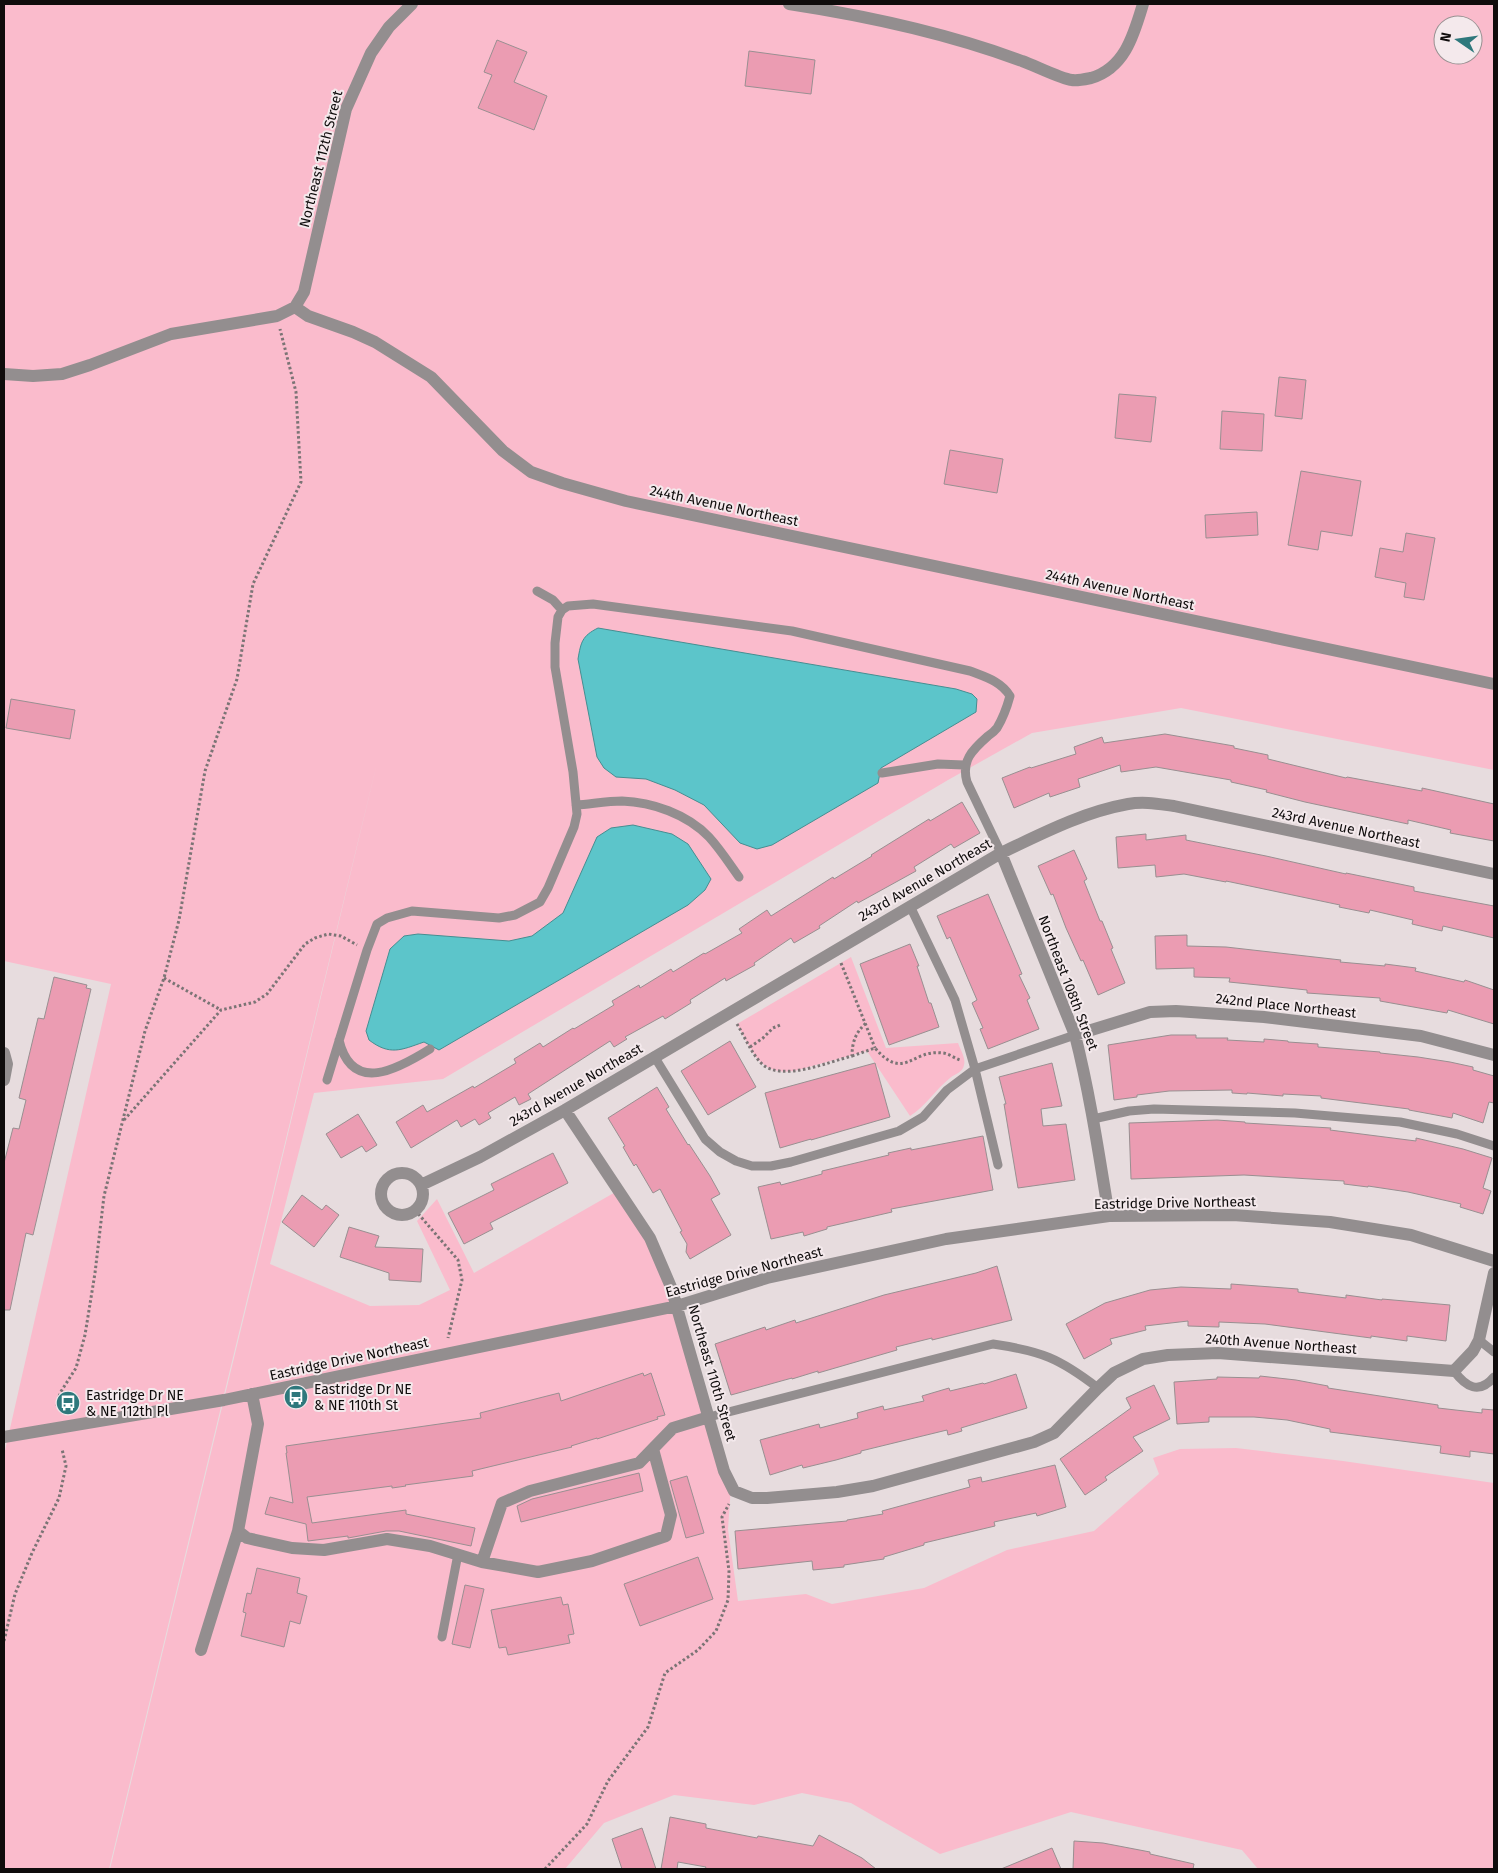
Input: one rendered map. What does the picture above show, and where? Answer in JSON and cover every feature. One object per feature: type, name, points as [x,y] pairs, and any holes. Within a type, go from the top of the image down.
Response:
[{"type":"street","name":"Northeast 112th Street","points":[[295,306],[304,292],[346,109],[371,53],[389,27],[412,4]]},
{"type":"street","points":[[789,4],[906,26],[1007,55],[1072,80],[1091,78],[1100,74],[1108,70],[1123,57],[1143,4]]},
{"type":"street","points":[[4,374],[33,376],[62,374],[171,334],[277,316],[295,306]]},
{"type":"street","name":"244th Avenue Northeast","points":[[295,306],[308,316],[375,342],[431,377],[503,451],[530,472],[562,483],[626,501],[1494,684]]},
{"type":"street","name":"243rd Avenue Northeast","points":[[421,1185],[480,1157],[565,1110],[1001,853],[1080,818],[1128,804],[1148,803],[1174,806],[1494,874]]},
{"type":"street","name":"Northeast 108th Street","points":[[1001,853],[1075,1035],[1093,1118],[1109,1216]]},
{"type":"street","name":"242nd Place Northeast","points":[[1075,1035],[1150,1012],[1176,1011],[1264,1017],[1421,1036],[1494,1054]]},
{"type":"street","points":[[4,1053],[7,1064],[4,1080]]},
{"type":"street","name":"Northeast 110th Street","points":[[565,1110],[650,1238],[672,1287],[724,1471],[734,1491]]},
{"type":"street","points":[[398,1173],[411,1175],[421,1185],[422,1198],[415,1210],[403,1215],[389,1211],[381,1199],[381,1192],[386,1180],[398,1173]]},
{"type":"street","name":"Eastridge Drive Northeast","points":[[4,1437],[252,1394],[677,1306],[767,1278],[946,1239],[1109,1216],[1233,1215],[1330,1222],[1411,1235],[1494,1261]]},
{"type":"street","points":[[1454,1371],[1473,1352],[1479,1340],[1494,1273]]},
{"type":"street","name":"240th Avenue Northeast","points":[[734,1491],[752,1498],[768,1498],[855,1489],[873,1486],[1034,1442],[1054,1433],[1114,1373],[1143,1359],[1168,1355],[1218,1353],[1454,1371]]},
{"type":"street","points":[[201,1650],[238,1531],[258,1424],[252,1394]]},
{"type":"street","points":[[482,1562],[502,1503],[530,1491],[639,1462],[673,1428],[709,1417]]},
{"type":"street","points":[[238,1531],[247,1538],[292,1548],[324,1550],[387,1539],[430,1546],[482,1562],[538,1572],[592,1561],[666,1536],[671,1516],[653,1449]]},
{"type":"lane","points":[[537,591],[553,600],[562,610]]},
{"type":"lane","points":[[327,1080],[366,950],[377,924],[387,918],[412,911],[498,918],[515,916],[540,902],[548,888],[574,827],[577,814],[573,772],[555,667],[558,617],[562,610],[568,606],[593,604],[792,631],[970,671],[990,678],[1006,689],[1010,696],[996,730],[969,756],[964,766],[967,782],[1001,853]]},
{"type":"lane","points":[[882,774],[938,764],[964,766]]},
{"type":"lane","points":[[576,805],[621,801],[660,808],[675,814],[697,826],[709,837],[739,876]]},
{"type":"lane","points":[[910,906],[955,1000],[976,1069],[998,1165]]},
{"type":"lane","points":[[654,1056],[706,1139],[720,1152],[736,1161],[752,1166],[771,1166],[899,1131],[923,1117],[948,1090],[976,1069],[1075,1035]]},
{"type":"lane","points":[[339,1040],[342,1054],[348,1063],[356,1070],[367,1073],[378,1073],[407,1063],[430,1048]]},
{"type":"lane","points":[[1093,1118],[1154,1109],[1295,1113],[1400,1122],[1457,1134],[1494,1146]]},
{"type":"lane","points":[[1479,1340],[1494,1352]]},
{"type":"lane","points":[[709,1417],[993,1344],[1024,1348],[1052,1357],[1075,1370],[1098,1388]]},
{"type":"lane","points":[[1454,1371],[1460,1380],[1476,1388],[1484,1386],[1494,1378]]},
{"type":"lane","points":[[442,1637],[458,1554]]},
{"type":"path","points":[[57,1406],[60,1393],[76,1368],[84,1335],[95,1273],[104,1196],[145,1031],[164,978],[178,920],[206,771],[237,679],[252,584],[300,482],[296,392],[277,316]]},
{"type":"path","points":[[123,1121],[221,1010],[255,1002],[267,994],[305,944],[315,938],[328,934],[342,936],[366,950]]},
{"type":"path","points":[[841,963],[875,1048],[883,1058],[894,1064],[905,1063],[940,1052],[964,1063]]},
{"type":"path","points":[[164,978],[221,1010]]},
{"type":"path","points":[[852,1056],[855,1036],[866,1023]]},
{"type":"path","points":[[737,1024],[764,1065],[770,1069],[785,1072],[852,1056],[875,1048]]},
{"type":"path","points":[[750,1046],[764,1038],[772,1028],[780,1025]]},
{"type":"path","points":[[415,1210],[458,1260],[462,1280],[448,1338]]},
{"type":"path","points":[[4,1641],[15,1594],[32,1553],[59,1498],[66,1466],[62,1449]]},
{"type":"path","points":[[545,1869],[590,1820],[608,1781],[648,1727],[665,1673],[698,1650],[716,1631],[728,1600],[730,1571],[722,1517],[729,1504]]},
{"type":"shaded area","points":[[4,4],[1494,4],[1494,770],[1181,708],[1032,733],[948,780],[443,1079],[314,1093],[270,1264],[370,1306],[419,1305],[450,1290],[417,1221],[437,1199],[474,1273],[619,1190],[650,1238],[731,1486],[728,1529],[738,1601],[806,1594],[832,1604],[924,1588],[1007,1550],[1094,1531],[1159,1474],[1153,1458],[1180,1449],[1236,1448],[1343,1461],[1494,1483],[1494,1869],[1258,1869],[1242,1850],[1071,1812],[940,1854],[851,1803],[802,1793],[754,1805],[674,1795],[604,1823],[565,1869],[110,1869],[378,759],[109,1869],[4,1869],[4,1455],[111,984],[4,961]]},
{"type":"shaded area","points":[[851,957],[886,1048],[958,1043],[964,1059],[962,1069],[910,1116],[867,1051],[794,1071],[772,1069],[758,1059],[737,1024]]},
{"type":"water","points":[[598,628],[956,689],[972,694],[977,699],[976,712],[881,768],[878,783],[772,845],[757,849],[740,843],[704,805],[675,790],[646,779],[616,777],[604,768],[597,757],[578,659],[583,640]]},
{"type":"water","points":[[633,825],[672,834],[688,844],[711,879],[705,890],[688,905],[439,1050],[424,1042],[402,1049],[390,1050],[376,1045],[369,1040],[366,1031],[390,949],[404,936],[418,934],[509,941],[532,936],[563,913],[597,837],[611,828]]},
{"type":"building","points":[[497,40],[527,52],[514,82],[547,96],[534,130],[478,108],[492,75],[484,72]]},
{"type":"building","points":[[749,51],[815,60],[811,94],[745,86]]},
{"type":"building","points":[[1279,377],[1306,380],[1302,419],[1275,416]]},
{"type":"building","points":[[1119,394],[1156,397],[1151,442],[1115,438]]},
{"type":"building","points":[[1222,411],[1264,414],[1262,451],[1220,449]]},
{"type":"building","points":[[950,450],[1003,459],[997,493],[944,484]]},
{"type":"building","points":[[1301,471],[1361,481],[1352,536],[1321,531],[1318,550],[1288,545]]},
{"type":"building","points":[[1257,512],[1258,535],[1206,538],[1205,515]]},
{"type":"building","points":[[1406,533],[1435,538],[1424,600],[1404,597],[1406,583],[1375,577],[1380,548],[1403,552]]},
{"type":"building","points":[[11,699],[75,710],[70,739],[6,728]]},
{"type":"building","points":[[1165,734],[1234,746],[1234,748],[1268,755],[1268,759],[1346,778],[1422,791],[1422,788],[1494,804],[1494,841],[1450,833],[1451,830],[1408,820],[1408,824],[1305,802],[1266,792],[1267,790],[1231,782],[1231,780],[1156,767],[1121,772],[1120,765],[1078,779],[1080,787],[1050,797],[1049,793],[1014,808],[1002,778],[1030,767],[1076,754],[1074,747],[1102,737],[1104,743]]},
{"type":"building","points":[[962,802],[980,833],[954,848],[951,844],[914,867],[916,871],[858,903],[857,901],[819,926],[820,928],[794,943],[791,938],[754,963],[755,965],[726,981],[725,978],[690,1000],[691,1003],[665,1019],[663,1016],[625,1037],[627,1039],[614,1047],[610,1041],[528,1094],[531,1099],[519,1105],[515,1097],[488,1113],[491,1118],[479,1125],[475,1119],[461,1127],[457,1120],[411,1148],[396,1122],[423,1105],[427,1112],[473,1086],[474,1088],[516,1063],[514,1059],[540,1043],[543,1047],[614,1005],[612,1001],[639,985],[640,988],[671,969],[673,972],[742,933],[739,929],[767,910],[771,916],[833,877],[834,879],[872,856],[929,819],[930,821]]},
{"type":"building","points":[[1146,834],[1146,840],[1186,835],[1186,840],[1414,887],[1414,891],[1494,906],[1494,938],[1443,926],[1442,931],[1412,924],[1413,920],[1370,910],[1369,913],[1339,907],[1340,905],[1226,881],[1184,874],[1156,877],[1155,865],[1118,868],[1116,837]]},
{"type":"building","points":[[1074,850],[1087,879],[1084,881],[1113,948],[1111,949],[1125,983],[1098,995],[1083,960],[1081,961],[1066,928],[1053,894],[1051,895],[1038,866]]},
{"type":"building","points":[[988,894],[1022,974],[1019,975],[1030,998],[1027,1000],[1039,1029],[988,1049],[980,1029],[983,1028],[972,1003],[977,1000],[950,937],[947,939],[937,916]]},
{"type":"building","points":[[1187,935],[1187,946],[1226,947],[1341,960],[1340,962],[1385,966],[1385,964],[1416,968],[1415,971],[1464,982],[1465,980],[1494,990],[1494,1024],[1448,1010],[1447,1013],[1380,1001],[1380,998],[1307,993],[1307,990],[1229,982],[1230,978],[1194,977],[1194,968],[1156,969],[1155,936]]},
{"type":"building","points":[[910,944],[919,966],[917,966],[929,1003],[931,1003],[939,1027],[889,1045],[860,964]]},
{"type":"building","points":[[54,977],[87,985],[86,988],[91,989],[33,1235],[26,1233],[10,1310],[4,1310],[4,1163],[13,1128],[19,1129],[26,1100],[19,1098],[38,1018],[44,1019]]},
{"type":"building","points":[[1171,1035],[1196,1035],[1196,1038],[1228,1038],[1227,1040],[1264,1042],[1264,1039],[1288,1041],[1318,1044],[1318,1047],[1380,1052],[1450,1062],[1473,1067],[1473,1070],[1494,1076],[1494,1103],[1489,1102],[1483,1123],[1453,1113],[1452,1118],[1409,1109],[1321,1098],[1321,1096],[1232,1093],[1232,1090],[1169,1091],[1114,1100],[1108,1045]]},
{"type":"building","points":[[730,1041],[756,1087],[708,1115],[681,1071]]},
{"type":"building","points":[[875,1063],[890,1117],[780,1148],[765,1093]]},
{"type":"building","points":[[1052,1063],[1062,1106],[1041,1109],[1043,1126],[1066,1124],[1075,1180],[1018,1188],[1004,1104],[1006,1104],[999,1077]]},
{"type":"building","points":[[657,1087],[669,1107],[666,1109],[720,1194],[711,1199],[731,1235],[690,1259],[686,1252],[687,1244],[680,1232],[682,1231],[660,1189],[653,1193],[636,1164],[634,1166],[623,1147],[625,1146],[608,1118]]},
{"type":"building","points":[[358,1114],[377,1145],[366,1152],[362,1146],[341,1158],[326,1134]]},
{"type":"building","points":[[1217,1120],[1331,1128],[1330,1130],[1416,1141],[1416,1138],[1463,1149],[1492,1158],[1483,1188],[1491,1191],[1483,1214],[1460,1207],[1461,1204],[1408,1192],[1344,1184],[1344,1181],[1244,1175],[1131,1179],[1129,1123]]},
{"type":"building","points":[[983,1136],[993,1190],[891,1209],[892,1212],[827,1227],[827,1229],[804,1236],[803,1232],[771,1239],[758,1187],[780,1182],[781,1185],[822,1174],[822,1171],[889,1155],[888,1153]]},
{"type":"building","points":[[553,1153],[568,1183],[490,1223],[493,1229],[464,1244],[448,1213],[494,1190],[491,1184]]},
{"type":"building","points":[[302,1195],[322,1210],[326,1205],[339,1215],[314,1247],[282,1222]]},
{"type":"building","points":[[349,1227],[379,1236],[375,1247],[423,1249],[421,1282],[389,1280],[389,1273],[340,1257]]},
{"type":"building","points":[[997,1266],[1012,1320],[896,1347],[897,1350],[818,1373],[818,1371],[731,1395],[715,1344],[765,1327],[766,1330],[795,1320],[796,1323],[884,1295],[976,1273]]},
{"type":"building","points":[[1231,1284],[1298,1289],[1298,1292],[1346,1298],[1346,1295],[1382,1300],[1450,1305],[1446,1341],[1407,1336],[1407,1341],[1371,1336],[1371,1338],[1265,1324],[1219,1322],[1219,1327],[1188,1326],[1188,1321],[1145,1326],[1146,1330],[1110,1339],[1112,1344],[1084,1359],[1066,1324],[1105,1303],[1150,1290],[1181,1287],[1231,1289]]},
{"type":"building","points":[[643,1373],[644,1376],[651,1373],[665,1415],[657,1417],[658,1419],[572,1447],[472,1471],[473,1476],[392,1488],[392,1486],[307,1497],[312,1523],[406,1510],[406,1514],[475,1528],[471,1546],[399,1531],[308,1541],[306,1524],[265,1514],[270,1497],[293,1503],[286,1446],[481,1418],[480,1413],[559,1393],[561,1401]]},
{"type":"building","points":[[1016,1374],[1027,1408],[961,1428],[962,1431],[948,1435],[947,1430],[861,1451],[861,1453],[803,1468],[802,1465],[770,1475],[760,1440],[819,1424],[820,1428],[858,1418],[857,1413],[883,1406],[884,1410],[924,1401],[922,1396],[949,1388],[950,1391],[984,1384]]},
{"type":"building","points":[[1260,1376],[1296,1380],[1328,1386],[1328,1388],[1438,1405],[1438,1408],[1482,1413],[1482,1409],[1494,1410],[1494,1454],[1470,1451],[1470,1457],[1440,1453],[1441,1446],[1330,1432],[1330,1429],[1287,1420],[1254,1417],[1209,1417],[1209,1422],[1177,1424],[1174,1382],[1217,1379],[1217,1377],[1259,1378]]},
{"type":"building","points":[[1154,1385],[1170,1419],[1133,1437],[1143,1451],[1105,1477],[1107,1480],[1085,1495],[1060,1459],[1131,1408],[1126,1398]]},
{"type":"building","points":[[1055,1465],[1066,1507],[1037,1516],[1036,1513],[994,1522],[995,1526],[924,1543],[924,1545],[884,1557],[884,1559],[844,1565],[844,1567],[813,1570],[812,1561],[738,1569],[735,1531],[847,1521],[883,1514],[882,1511],[970,1487],[968,1480],[981,1477],[982,1482]]},
{"type":"building","points":[[639,1473],[643,1491],[521,1522],[517,1506],[532,1499]]},
{"type":"building","points":[[687,1476],[704,1533],[686,1538],[670,1481]]},
{"type":"building","points":[[698,1557],[713,1599],[640,1626],[624,1584]]},
{"type":"building","points":[[257,1568],[300,1578],[297,1593],[307,1596],[300,1624],[290,1621],[284,1647],[241,1636],[246,1613],[243,1612],[247,1593],[251,1594]]},
{"type":"building","points":[[465,1585],[484,1589],[470,1648],[452,1644]]},
{"type":"building","points":[[561,1597],[563,1605],[568,1604],[574,1634],[568,1635],[570,1643],[508,1655],[506,1647],[499,1648],[491,1610]]},
{"type":"building","points":[[670,1817],[706,1824],[706,1828],[813,1846],[819,1835],[862,1858],[876,1869],[705,1869],[706,1867],[678,1862],[677,1869],[661,1869]]},
{"type":"building","points":[[642,1828],[656,1869],[622,1869],[612,1839]]},
{"type":"building","points":[[1074,1841],[1103,1843],[1150,1852],[1150,1854],[1194,1864],[1193,1869],[1073,1869]]},
{"type":"building","points":[[1052,1848],[1061,1869],[1001,1869]]},
{"type":"place","name":"Eastridge Dr NE & NE 110th St","points":[[296,1397]]},
{"type":"place","name":"Eastridge Dr NE & NE 112th Pl","points":[[68,1403]]}]
